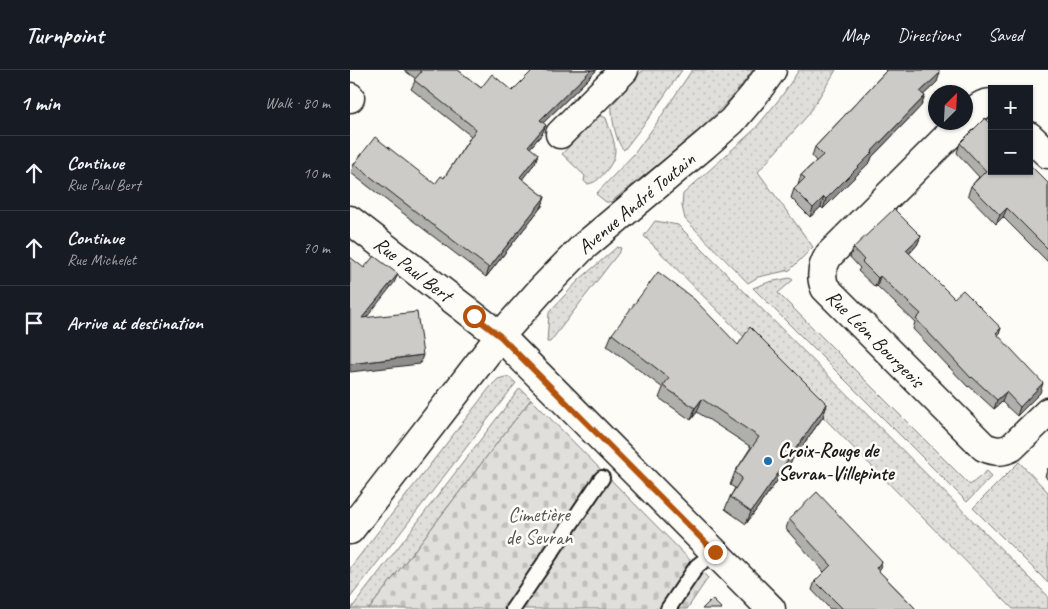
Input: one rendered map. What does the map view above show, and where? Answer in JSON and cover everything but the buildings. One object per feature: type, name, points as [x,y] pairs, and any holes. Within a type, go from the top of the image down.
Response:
[{"type":"street","points":[[560,134],[624,70]]},
{"type":"street","name":"Avenue André Toutain","points":[[350,530],[500,336],[541,290],[582,248],[732,121],[772,70]]},
{"type":"street","points":[[973,111],[984,103],[988,103]]},
{"type":"street","name":"Rue Léon Bourgeois","points":[[954,130],[829,255],[823,263],[822,281],[825,288],[984,447],[995,451],[1005,451],[1012,447],[1048,412]]},
{"type":"street","name":"Rue Paul Bert","points":[[350,220],[500,336],[772,609]]},
{"type":"lane","points":[[513,609],[602,478]]},
{"type":"lane","points":[[668,609],[698,566],[715,552]]},
{"type":"green space","points":[[643,70],[682,70],[624,150],[616,136],[612,105]]},
{"type":"green space","points":[[692,70],[753,70],[705,125],[611,202],[606,202],[596,194],[634,154]]},
{"type":"green space","points":[[799,70],[836,70],[808,115],[758,172],[813,247],[790,270],[758,277],[748,283],[685,219],[682,206],[683,194],[755,129],[781,97]]},
{"type":"green space","points":[[597,116],[606,118],[615,146],[615,152],[611,164],[604,174],[587,184],[584,181],[585,176],[562,154]]},
{"type":"green space","points":[[655,221],[678,225],[1048,596],[1048,609],[1013,609],[644,236]]},
{"type":"green space","points":[[617,247],[621,248],[620,251],[550,342],[547,342],[549,313],[551,310],[579,280]]},
{"type":"green space","points":[[790,278],[793,280],[778,293],[970,485],[987,471],[992,476],[967,502],[753,288],[769,282]]},
{"type":"green space","points":[[509,377],[516,383],[350,598],[350,568],[491,386],[498,379]]},
{"type":"green space","points":[[520,388],[531,399],[369,609],[351,609]]},
{"type":"green space","name":"Cimetière de Sevran","points":[[531,399],[708,578],[687,609],[369,609]]},
{"type":"green space","points":[[1019,462],[1048,492],[1048,583],[973,508]]},
{"type":"place","name":"Croix-Rouge de Sevran-Villepinte","points":[[768,461]]},
{"type":"route","points":[[474,316],[500,336],[715,552]]}]
